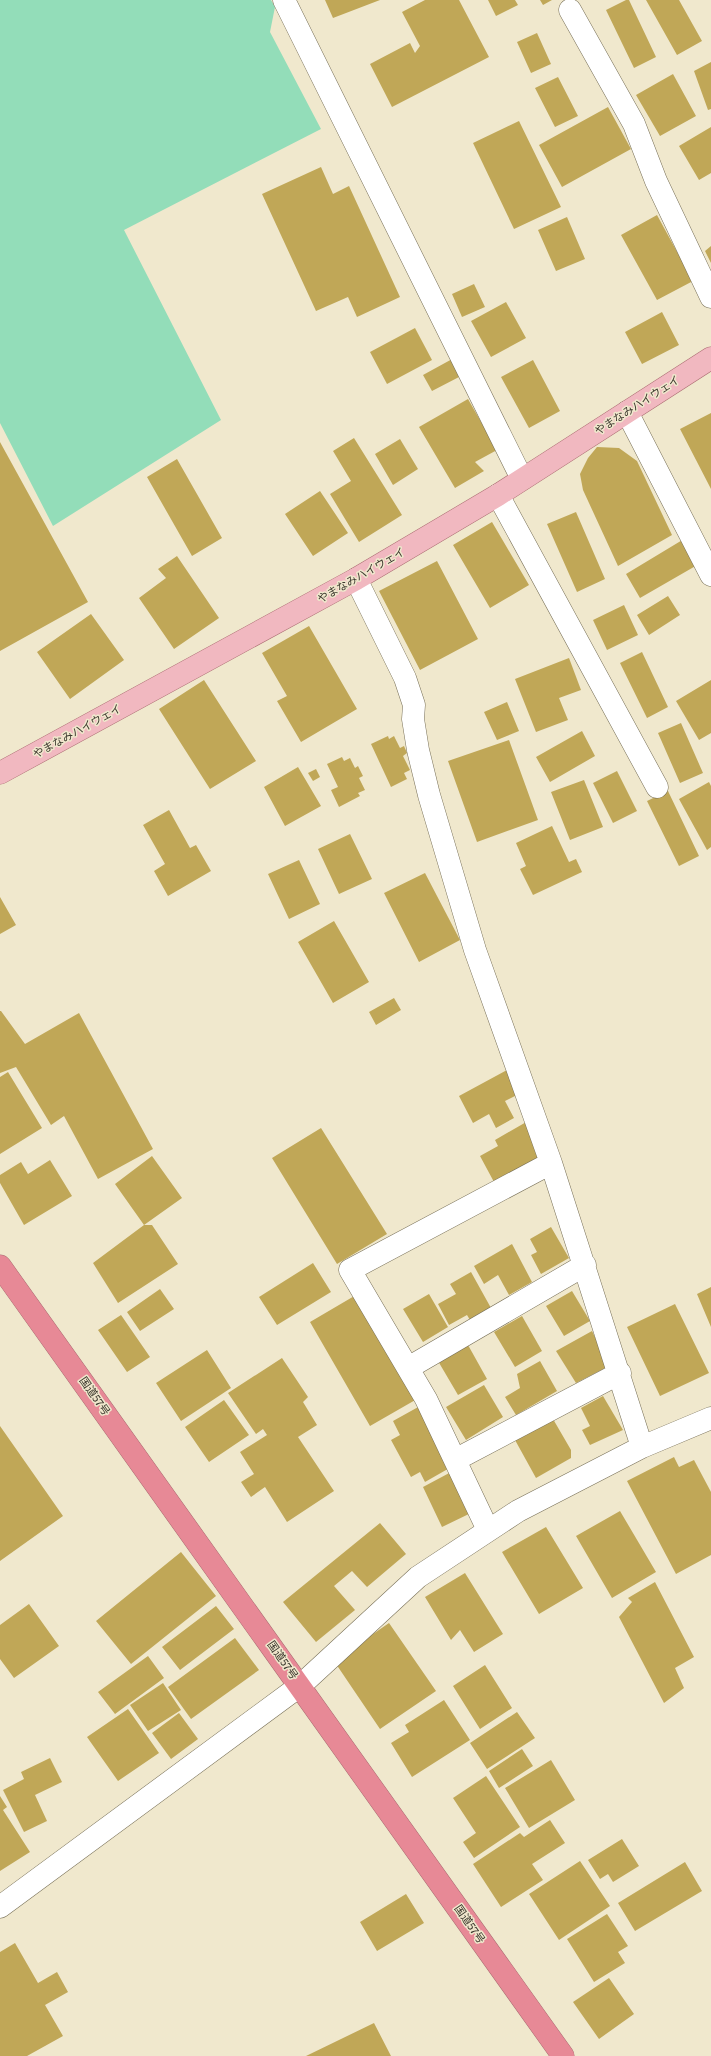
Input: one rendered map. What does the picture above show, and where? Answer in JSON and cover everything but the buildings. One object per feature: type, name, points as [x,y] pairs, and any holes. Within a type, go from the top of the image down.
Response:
[{"type":"highway","name":"国道57号","points":[[0,1266],[563,2056]]},
{"type":"main road","name":"やまなみハイウェイ","points":[[0,774],[356,580],[498,495],[711,358]]},
{"type":"street","points":[[284,0],[522,479]]},
{"type":"street","points":[[570,10],[634,124],[656,181],[711,297]]},
{"type":"street","points":[[627,412],[711,576]]},
{"type":"street","points":[[498,495],[657,787]]},
{"type":"street","points":[[356,580],[405,678],[414,705],[413,719],[418,750],[444,846],[475,950],[551,1163],[620,1373],[642,1447]]},
{"type":"street","points":[[488,1530],[426,1399],[350,1270],[551,1163]]},
{"type":"street","points":[[408,1368],[585,1265]]},
{"type":"street","points":[[455,1460],[620,1373]]},
{"type":"street","points":[[0,1907],[300,1685],[418,1577],[518,1510],[642,1447],[711,1418]]},
{"type":"green space","points":[[0,0],[271,0],[275,7],[270,32],[321,129],[124,230],[221,420],[53,526],[0,423]]}]
